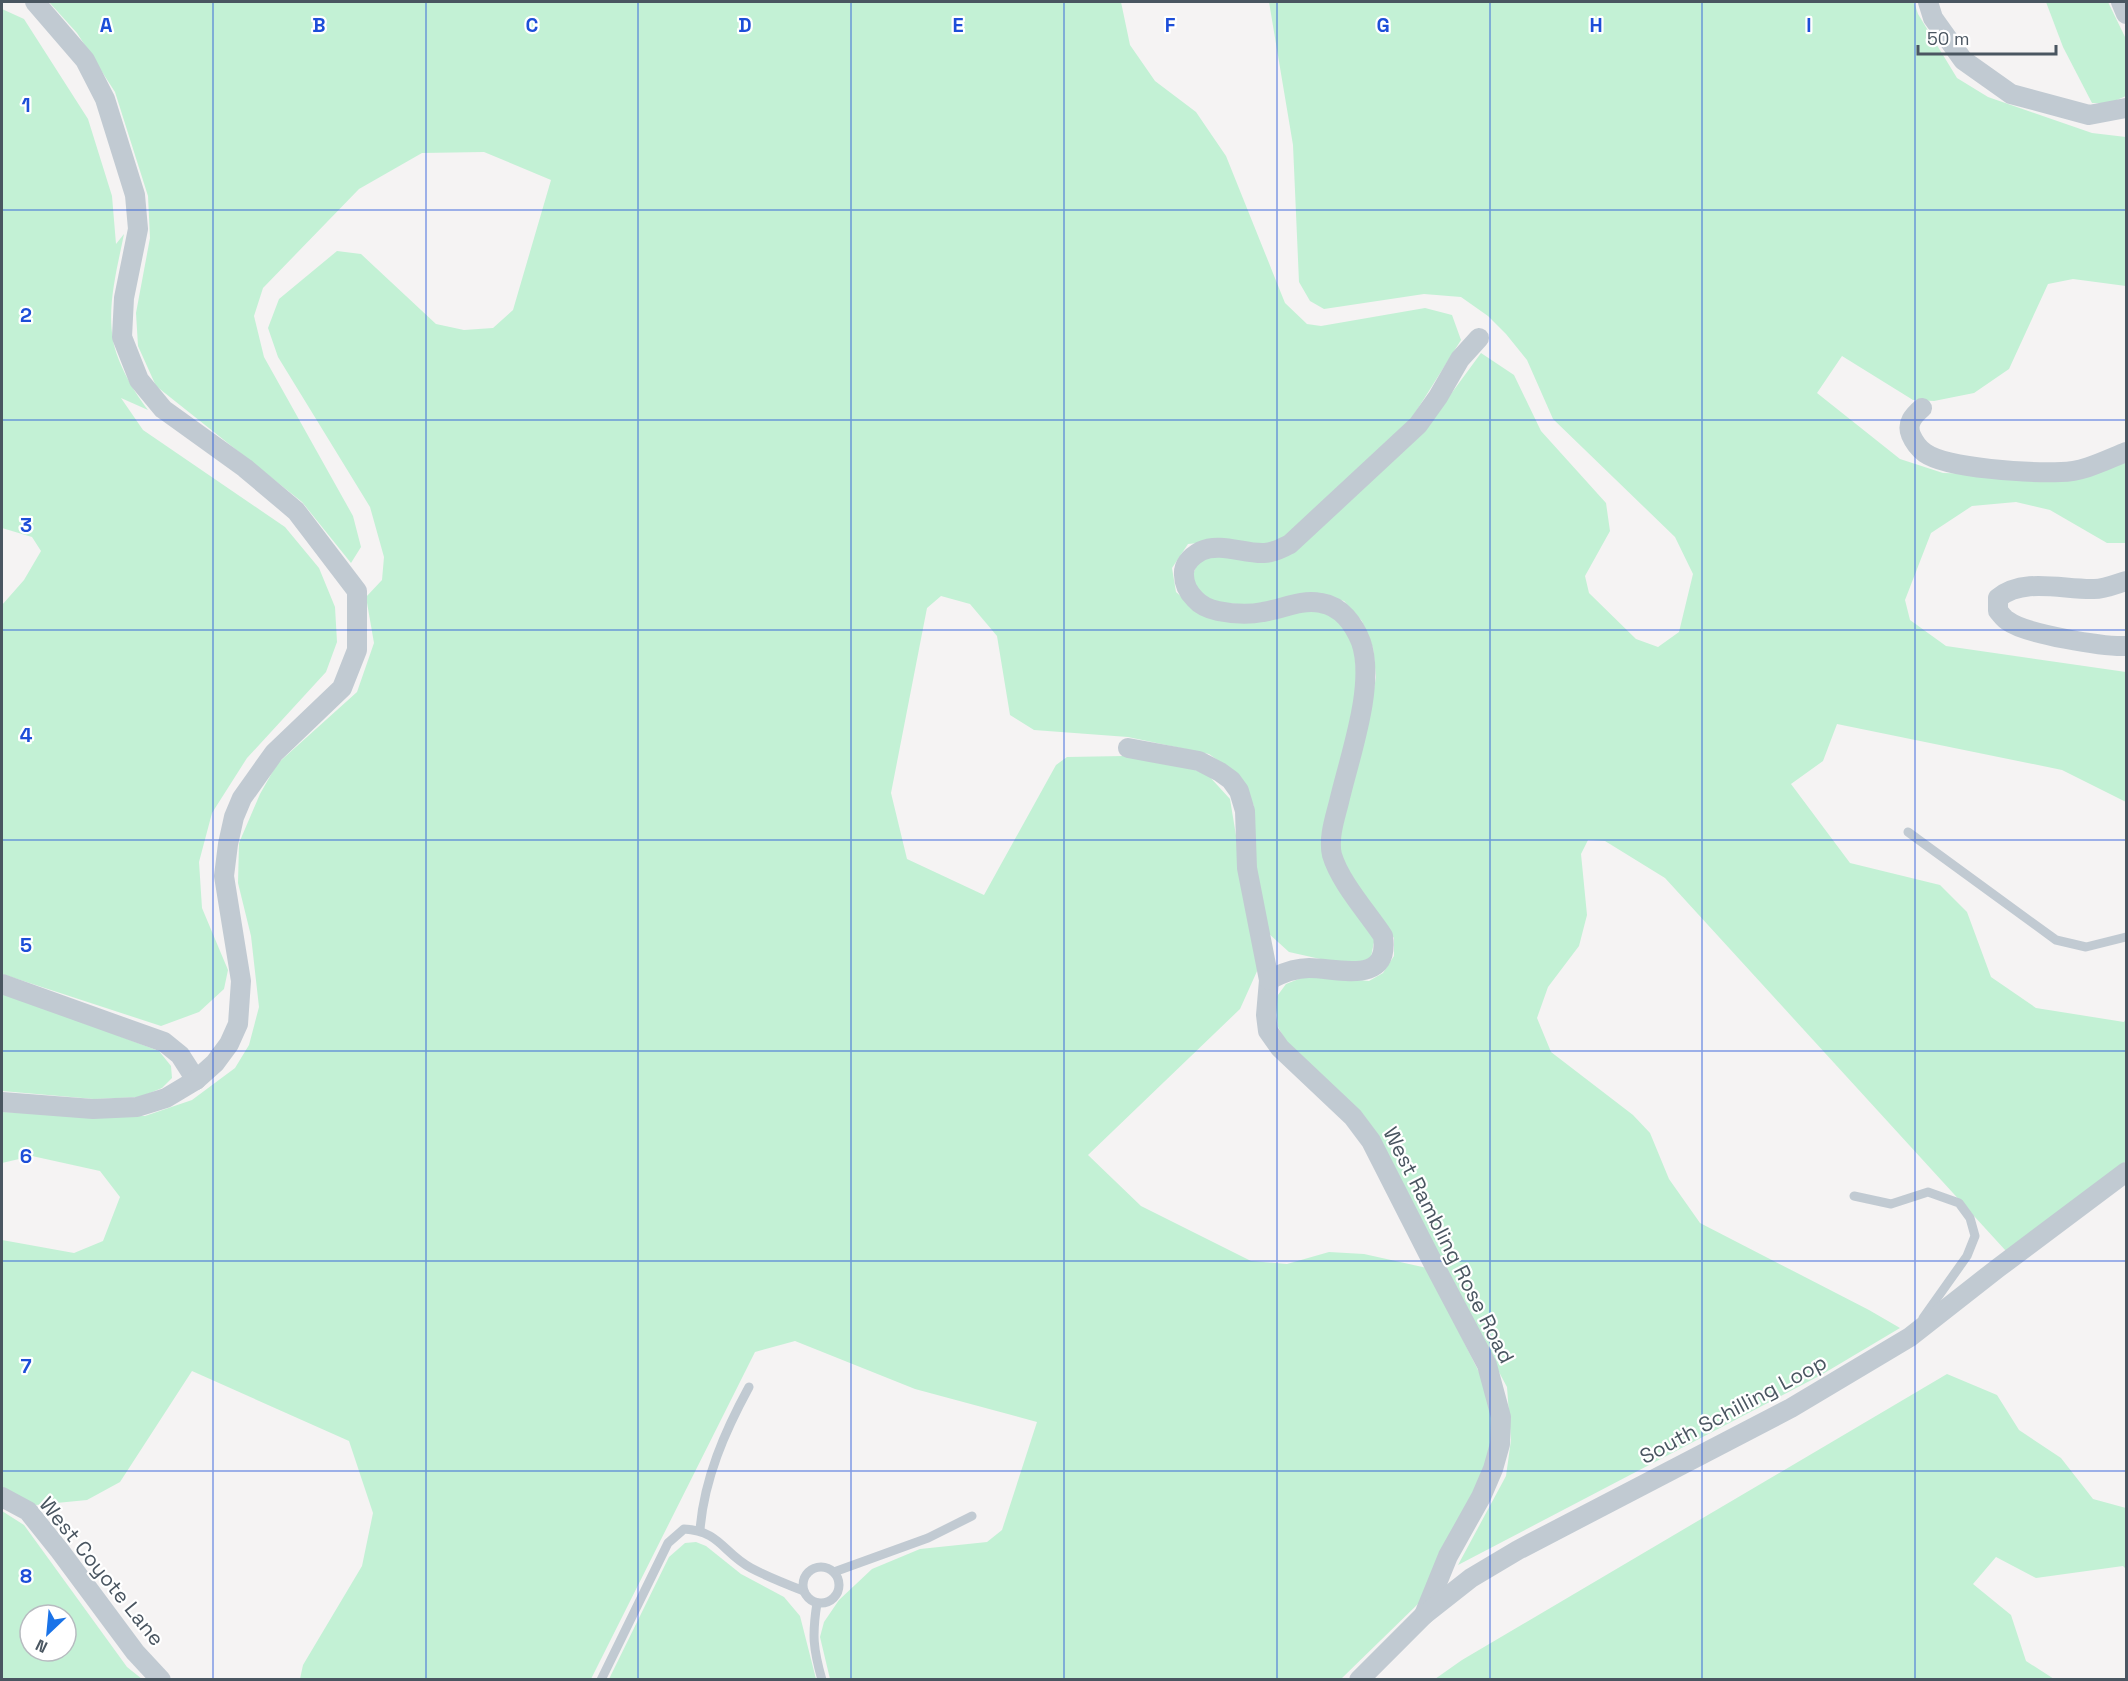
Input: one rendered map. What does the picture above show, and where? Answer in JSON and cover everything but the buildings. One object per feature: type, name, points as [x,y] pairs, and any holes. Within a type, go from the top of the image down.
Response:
[{"type":"street","points":[[2,1102],[93,1109],[137,1107],[166,1098],[196,1080],[215,1063],[229,1044],[238,1024],[241,981],[224,876],[234,817],[242,798],[274,753],[342,688],[357,650],[357,591],[296,511],[245,468],[163,409],[139,380],[122,337],[124,297],[138,229],[135,195],[105,99],[85,60],[35,2]]},
{"type":"street","points":[[1928,2],[1934,18],[1963,60],[2011,94],[2089,114],[2127,108]]},
{"type":"street","points":[[2121,2],[2127,14]]},
{"type":"street","points":[[1269,980],[1292,969],[1310,968],[1356,973],[1371,968],[1381,958],[1384,947],[1383,936],[1342,877],[1332,854],[1332,829],[1363,703],[1366,669],[1361,643],[1352,622],[1336,608],[1321,603],[1301,602],[1265,612],[1243,615],[1209,609],[1197,602],[1189,592],[1184,582],[1183,571],[1186,563],[1204,550],[1218,548],[1264,553],[1290,544],[1418,424],[1460,359],[1479,338]]},
{"type":"street","points":[[1922,408],[1910,422],[1909,430],[1915,444],[1925,453],[1938,459],[1985,469],[2063,472],[2097,464],[2127,452]]},
{"type":"street","points":[[2127,581],[2097,589],[2028,586],[2007,591],[1998,598],[1998,611],[2008,622],[2024,629],[2061,637],[2127,646]]},
{"type":"street","name":"West Rambling Rose Road","points":[[1128,748],[1199,761],[1221,772],[1239,791],[1245,811],[1247,868],[1269,980],[1266,1015],[1268,1031],[1280,1048],[1353,1117],[1371,1141],[1487,1365],[1501,1417],[1500,1443],[1493,1469],[1481,1497],[1448,1556],[1424,1615]]},
{"type":"street","points":[[2,984],[164,1042],[180,1055],[196,1080]]},
{"type":"street","name":"South Schilling Loop","points":[[1359,1680],[1424,1615],[1472,1578],[1518,1550],[1791,1408],[1910,1337],[2127,1172]]},
{"type":"street","name":"West Coyote Lane","points":[[2,1497],[28,1511],[135,1652],[161,1680]]},
{"type":"lane","points":[[1908,832],[2056,940],[2086,947],[2127,937]]},
{"type":"lane","points":[[1854,1196],[1891,1204],[1928,1192],[1959,1203],[1970,1218],[1975,1236],[1967,1256],[1910,1337]]},
{"type":"lane","points":[[700,1530],[701,1516],[713,1468],[733,1417],[749,1387]]},
{"type":"lane","points":[[834,1572],[928,1538],[972,1516]]},
{"type":"lane","points":[[601,1680],[668,1543],[684,1529],[700,1530],[716,1539],[749,1567],[804,1591],[811,1600],[817,1603],[828,1602],[837,1594],[840,1582],[834,1572],[824,1567],[812,1569],[804,1578],[804,1591]]},
{"type":"lane","points":[[817,1603],[812,1632],[822,1680]]},
{"type":"green space","points":[[49,2],[1121,2],[1130,45],[1155,81],[1196,112],[1226,156],[1285,303],[1307,324],[1321,326],[1425,308],[1452,315],[1461,340],[1410,421],[1286,541],[1263,548],[1218,541],[1188,544],[1172,568],[1176,592],[1201,614],[1312,608],[1335,617],[1354,640],[1358,699],[1326,824],[1375,937],[1371,957],[1356,967],[1289,952],[1267,932],[1253,868],[1254,806],[1237,774],[1209,754],[1128,737],[1034,730],[1010,715],[997,636],[970,604],[941,596],[927,608],[891,793],[907,859],[984,895],[1056,765],[1067,757],[1124,756],[1182,765],[1208,775],[1230,799],[1258,969],[1240,1009],[1088,1155],[1141,1206],[1251,1261],[1287,1264],[1329,1252],[1364,1254],[1427,1268],[1484,1382],[1494,1426],[1491,1452],[1478,1489],[1420,1602],[1341,1679],[830,1679],[820,1637],[824,1622],[839,1600],[872,1569],[920,1549],[987,1542],[1002,1530],[1037,1422],[915,1389],[795,1341],[755,1352],[591,1679],[300,1679],[303,1665],[362,1566],[373,1513],[349,1441],[192,1371],[120,1482],[87,1500],[36,1505],[2,1487],[2,1240],[74,1253],[103,1241],[120,1197],[100,1171],[32,1156],[2,1163],[2,1112],[145,1116],[192,1100],[235,1068],[249,1045],[259,1007],[251,936],[238,883],[239,843],[260,794],[277,764],[357,692],[374,643],[366,597],[382,580],[384,557],[370,507],[278,357],[268,328],[279,299],[337,251],[361,254],[436,324],[464,330],[493,328],[513,310],[551,180],[484,152],[422,153],[359,189],[263,288],[254,316],[264,357],[353,516],[361,547],[351,563],[302,502],[156,386],[138,346],[136,313],[150,238],[148,196],[115,92],[77,33]]},
{"type":"green space","points":[[1269,2],[1914,2],[1918,14],[1957,78],[1988,97],[2092,133],[2126,137],[2126,286],[2073,279],[2048,284],[2009,369],[1974,393],[1934,401],[1913,400],[1842,356],[1817,393],[1900,459],[1943,473],[2051,476],[2126,458],[2126,543],[2107,543],[2050,510],[2016,502],[1972,506],[1931,533],[1905,600],[1910,620],[1946,646],[2126,672],[2126,802],[2062,770],[1837,724],[1823,761],[1791,784],[1850,863],[1940,885],[1967,912],[1991,977],[2036,1008],[2124,1022],[2126,1018],[2126,1161],[2006,1251],[1665,878],[1605,841],[1588,840],[1581,854],[1587,915],[1579,946],[1548,987],[1537,1018],[1551,1052],[1633,1115],[1650,1133],[1669,1179],[1700,1223],[1900,1328],[1821,1375],[1458,1565],[1506,1476],[1511,1440],[1507,1387],[1375,1133],[1286,1041],[1278,1027],[1275,999],[1286,984],[1309,975],[1369,981],[1383,973],[1394,956],[1394,938],[1348,872],[1338,851],[1340,829],[1371,707],[1376,677],[1373,648],[1362,621],[1344,601],[1318,593],[1264,606],[1211,602],[1197,591],[1192,577],[1198,562],[1212,555],[1266,560],[1426,428],[1481,353],[1514,375],[1541,431],[1606,503],[1610,531],[1585,576],[1589,593],[1636,639],[1658,647],[1679,632],[1693,574],[1675,537],[1553,419],[1527,360],[1488,316],[1461,297],[1424,294],[1324,309],[1310,301],[1299,282],[1293,145]]},
{"type":"green space","points":[[2046,2],[2108,2],[2126,39],[2126,96],[2110,103],[2092,103],[2063,47]]},
{"type":"green space","points":[[2,9],[24,19],[88,119],[112,196],[116,244],[124,234],[112,300],[111,327],[118,358],[137,395],[148,410],[121,398],[143,430],[285,527],[319,568],[335,607],[337,642],[326,672],[247,758],[212,813],[199,862],[202,908],[228,970],[224,989],[199,1012],[161,1026],[2,974],[2,605],[24,580],[41,551],[32,537],[2,528]]},
{"type":"green space","points":[[2,992],[159,1051],[171,1066],[172,1078],[162,1088],[140,1097],[94,1099],[2,1091]]},
{"type":"green space","points":[[1947,1374],[1997,1395],[2019,1430],[2061,1458],[2093,1499],[2126,1508],[2126,1569],[2123,1566],[2036,1578],[1996,1557],[1973,1584],[2011,1615],[2026,1661],[2054,1679],[1435,1679],[1462,1660]]},
{"type":"green space","points":[[2,1511],[24,1525],[127,1667],[142,1679],[2,1679]]},
{"type":"green space","points":[[696,1542],[706,1546],[741,1574],[784,1597],[800,1616],[816,1679],[609,1679],[669,1557],[685,1543]]}]
